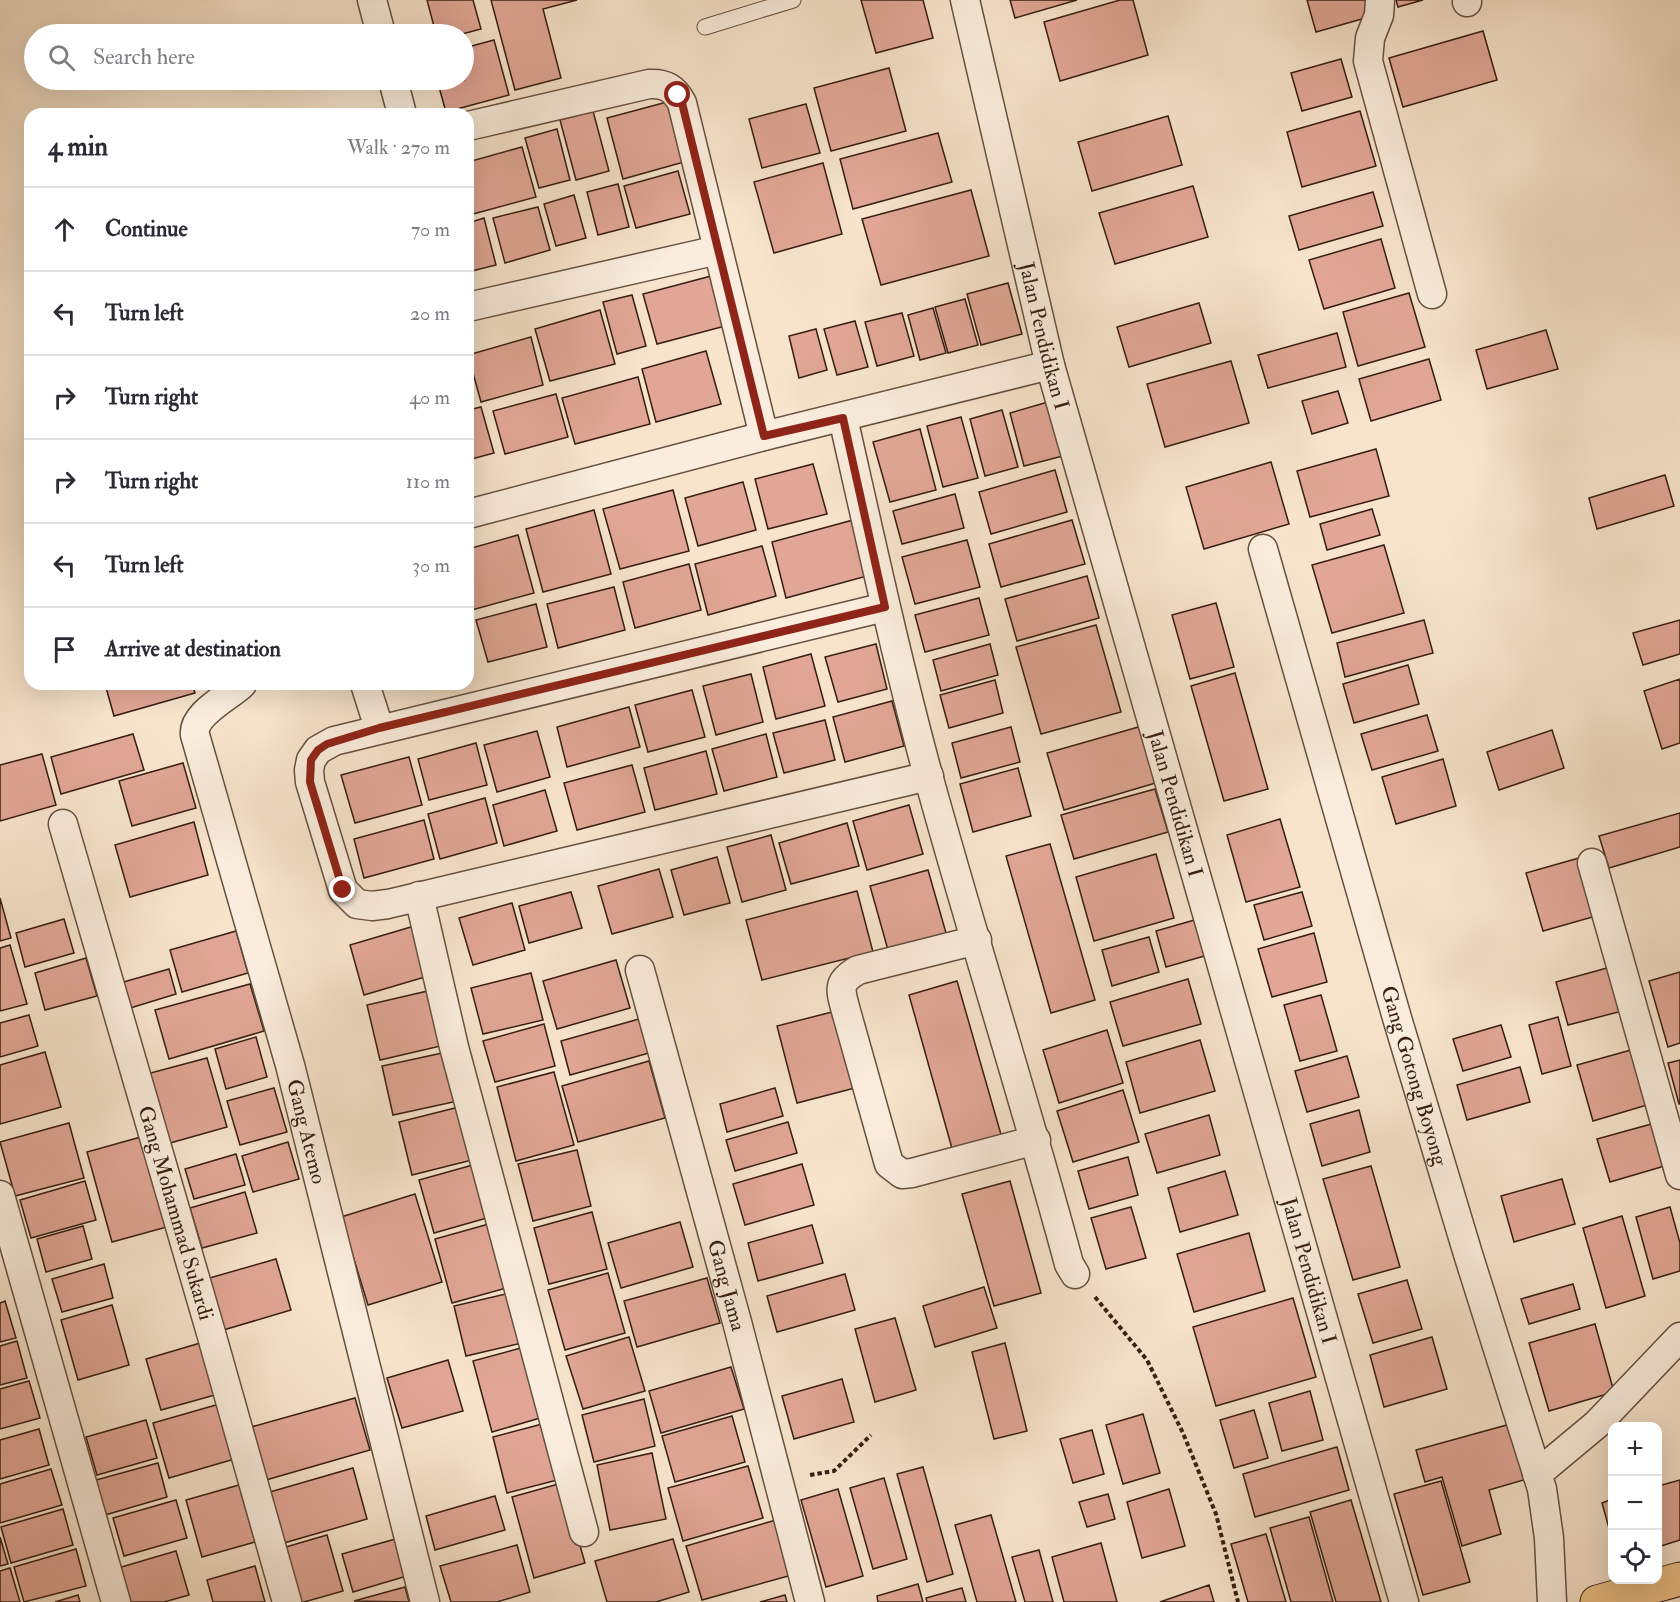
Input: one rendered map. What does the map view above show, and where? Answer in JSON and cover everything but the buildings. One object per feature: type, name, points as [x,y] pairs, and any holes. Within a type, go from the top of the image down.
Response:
[{"type":"highway","points":[[1597,1602],[1641,1596],[1680,1579]]},
{"type":"street","points":[[372,0],[378,24]]},
{"type":"street","name":"Jalan Pendidikan I","points":[[965,0],[1050,365],[1404,1602]]},
{"type":"street","points":[[1380,0],[1379,15],[1370,38],[1368,61],[1432,294]]},
{"type":"street","points":[[474,125],[649,84],[665,84],[678,95],[682,103],[764,436]]},
{"type":"street","points":[[396,90],[400,108]]},
{"type":"street","points":[[474,306],[718,250]]},
{"type":"street","points":[[474,512],[764,436],[1050,365]]},
{"type":"street","points":[[843,418],[885,607],[929,776],[1036,1140],[1069,1264],[1075,1274]]},
{"type":"street","name":"Gang Gotong Boyong","points":[[1263,549],[1400,1029],[1540,1481],[1549,1538],[1552,1602]]},
{"type":"street","points":[[885,607],[379,728],[334,741],[318,750],[311,760],[310,782],[343,890],[357,904],[372,906],[929,776]]},
{"type":"street","name":"Gang Atemo","points":[[234,690],[207,711],[196,724],[195,735],[290,1065],[425,1602]]},
{"type":"street","points":[[367,690],[379,728]]},
{"type":"street","name":"Gang Mohammad Sukardi","points":[[63,824],[287,1602]]},
{"type":"street","points":[[1592,863],[1680,1175]]},
{"type":"street","points":[[419,896],[454,1047],[584,1532]]},
{"type":"street","points":[[977,940],[858,970],[846,977],[842,984],[840,991],[889,1164],[902,1174],[912,1173],[1036,1140]]},
{"type":"street","name":"Gang Jama","points":[[640,970],[734,1311],[810,1602]]},
{"type":"street","points":[[0,1195],[116,1602]]},
{"type":"street","points":[[1540,1481],[1597,1425],[1680,1337]]},
{"type":"lane","points":[[705,27],[793,0]]},
{"type":"path","points":[[1075,1274],[1147,1360],[1152,1370],[1183,1433],[1216,1514],[1238,1602]]},
{"type":"path","points":[[777,1482],[834,1471],[871,1435]]},
{"type":"route","points":[[343,890],[310,782],[311,760],[318,750],[327,744],[379,728],[885,607],[843,418],[764,436],[682,103],[678,95]]}]
